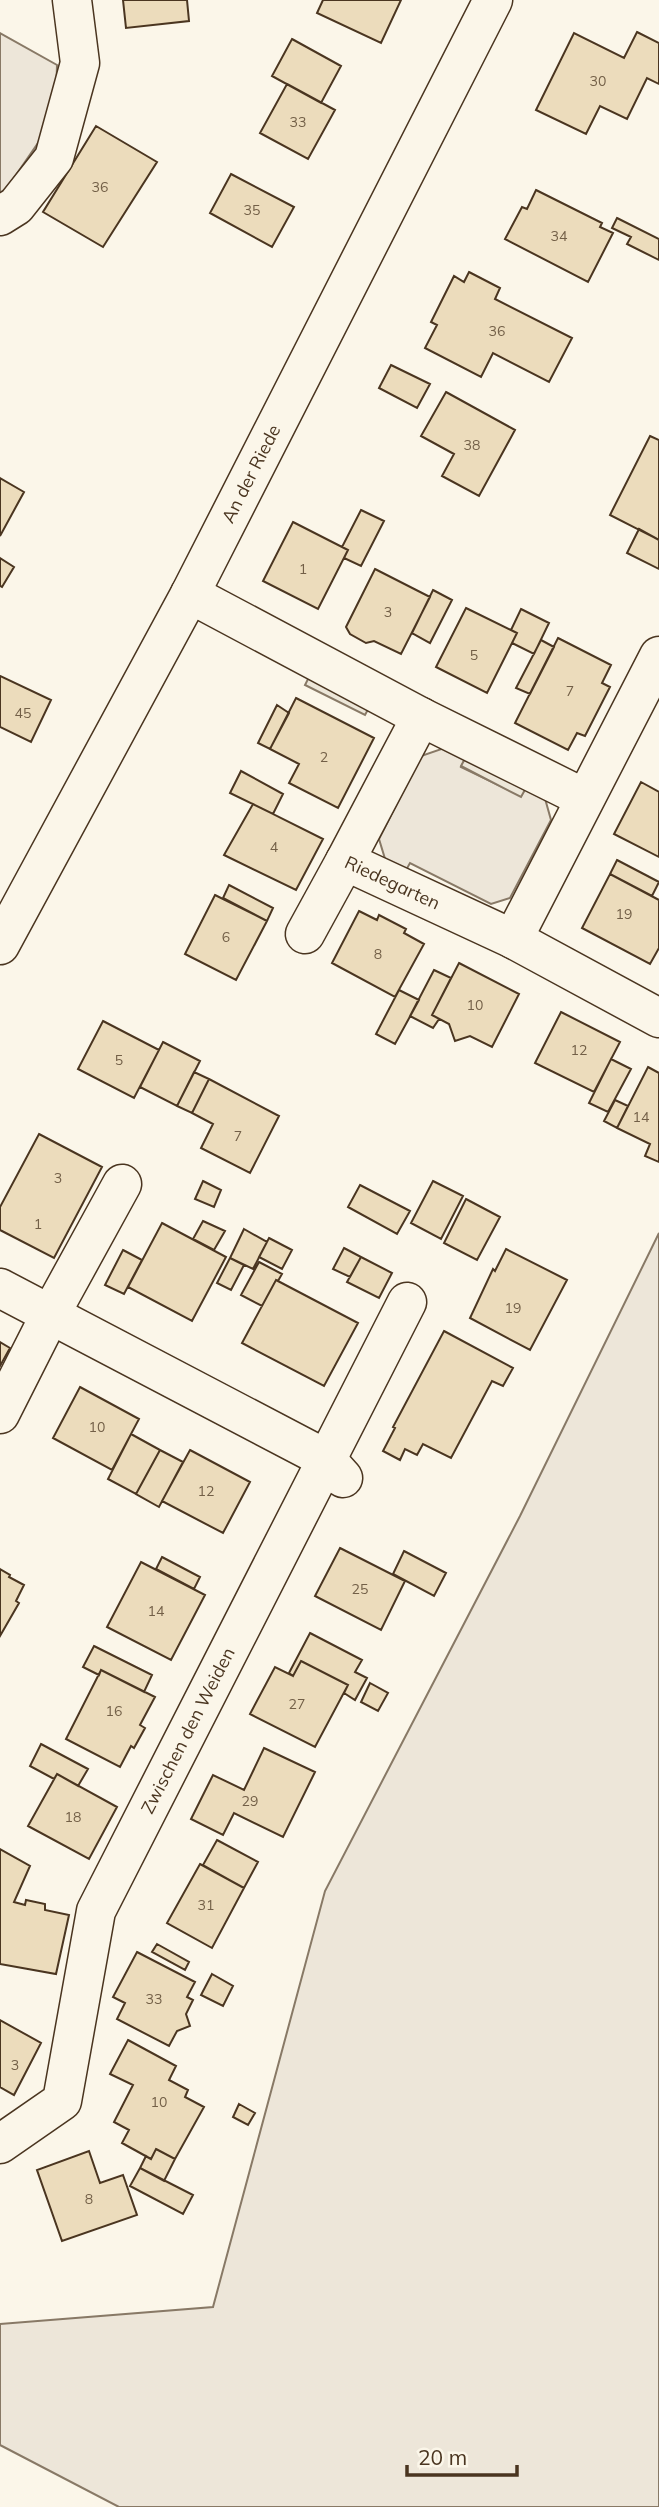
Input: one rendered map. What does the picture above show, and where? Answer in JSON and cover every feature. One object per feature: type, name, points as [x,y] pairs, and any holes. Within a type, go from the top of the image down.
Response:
[{"type":"street","points":[[0,216],[16,206],[54,158],[80,63],[72,0]]},
{"type":"street","name":"An der Riede","points":[[0,945],[190,594],[494,0]]},
{"type":"street","points":[[190,594],[421,717],[584,799]]},
{"type":"street","points":[[513,939],[659,656]]},
{"type":"street","name":"Riedegarten","points":[[421,717],[345,861],[513,939],[659,1018]]},
{"type":"street","points":[[305,934],[345,861]]},
{"type":"street","points":[[0,1414],[50,1315],[122,1184]]},
{"type":"street","points":[[0,1288],[336,1470]]},
{"type":"street","name":"Zwischen den Weiden","points":[[0,2144],[62,2101],[96,1911],[336,1470],[407,1302]]},
{"type":"shaded area","points":[[0,33],[57,65],[56,98],[40,140],[7,188],[0,193]]},
{"type":"shaded area","points":[[311,673],[371,704],[365,715],[305,685]]},
{"type":"shaded area","points":[[450,746],[467,755],[461,767],[521,796],[527,786],[544,795],[551,820],[510,898],[491,904],[410,863],[405,872],[386,862],[379,839],[421,756]]},
{"type":"shaded area","points":[[467,755],[527,786],[521,797],[461,766]]},
{"type":"shaded area","points":[[659,1233],[659,2507],[119,2507],[0,2445],[0,2324],[213,2307],[325,1891],[520,1516]]},
{"type":"building","points":[[123,0],[187,0],[189,21],[126,28]]},
{"type":"building","points":[[323,0],[401,0],[381,43],[317,13]]},
{"type":"building","points":[[637,32],[659,43],[659,84],[647,78],[627,119],[600,106],[586,134],[536,110],[574,33],[624,58]]},
{"type":"building","points":[[292,39],[341,66],[321,103],[272,76]]},
{"type":"building","points":[[287,84],[335,110],[308,159],[260,133]]},
{"type":"building","points":[[96,126],[157,162],[103,247],[43,212]]},
{"type":"building","points":[[231,174],[294,207],[272,247],[210,213]]},
{"type":"building","points":[[536,190],[602,223],[600,227],[613,233],[588,282],[505,239],[522,207],[527,209]]},
{"type":"building","points":[[617,218],[659,239],[659,260],[627,244],[631,237],[612,228]]},
{"type":"building","points":[[469,272],[500,288],[495,299],[572,338],[549,382],[493,353],[481,377],[425,348],[437,325],[431,322],[454,276],[464,282]]},
{"type":"building","points":[[391,365],[430,384],[417,408],[379,388]]},
{"type":"building","points":[[446,392],[515,430],[479,496],[442,476],[454,454],[421,436]]},
{"type":"building","points":[[650,436],[659,440],[659,540],[610,515]]},
{"type":"building","points":[[0,478],[24,492],[0,536]]},
{"type":"building","points":[[361,510],[384,521],[361,566],[344,558],[348,550],[342,547]]},
{"type":"building","points":[[293,522],[348,550],[318,609],[263,581]]},
{"type":"building","points":[[639,529],[659,540],[659,569],[627,553]]},
{"type":"building","points":[[0,558],[14,567],[2,587],[0,586]]},
{"type":"building","points":[[375,569],[430,597],[401,654],[374,641],[366,643],[350,634],[346,627]]},
{"type":"building","points":[[433,590],[452,600],[430,643],[412,633]]},
{"type":"building","points":[[466,608],[517,633],[487,693],[436,667]]},
{"type":"building","points":[[521,609],[549,623],[534,654],[512,643],[517,633],[511,630]]},
{"type":"building","points":[[558,638],[611,665],[602,683],[610,687],[585,736],[577,733],[568,750],[515,723]]},
{"type":"building","points":[[541,640],[554,647],[530,694],[516,688]]},
{"type":"building","points":[[0,676],[51,700],[31,742],[0,727]]},
{"type":"building","points":[[296,698],[374,738],[338,808],[289,783],[299,764],[270,749]]},
{"type":"building","points":[[277,705],[289,713],[270,749],[258,743]]},
{"type":"building","points":[[241,771],[283,794],[273,814],[230,793]]},
{"type":"building","points":[[641,782],[659,792],[659,857],[614,834]]},
{"type":"building","points":[[253,804],[323,839],[296,890],[224,855]]},
{"type":"building","points":[[617,860],[659,882],[652,896],[610,874]]},
{"type":"building","points":[[610,874],[659,900],[659,948],[650,964],[582,928]]},
{"type":"building","points":[[229,885],[273,908],[267,921],[223,898]]},
{"type":"building","points":[[215,895],[267,921],[236,980],[185,954]]},
{"type":"building","points":[[359,911],[377,920],[379,915],[406,929],[404,933],[424,944],[395,997],[332,963]]},
{"type":"building","points":[[459,963],[519,994],[492,1047],[470,1036],[455,1041],[449,1024],[432,1015]]},
{"type":"building","points":[[434,970],[451,978],[432,1015],[439,1019],[433,1028],[410,1016]]},
{"type":"building","points":[[399,990],[419,1000],[395,1044],[376,1034]]},
{"type":"building","points":[[561,1012],[620,1042],[594,1092],[535,1063]]},
{"type":"building","points":[[103,1021],[159,1050],[134,1098],[78,1069]]},
{"type":"building","points":[[163,1042],[200,1061],[177,1106],[140,1087]]},
{"type":"building","points":[[611,1059],[631,1069],[608,1112],[589,1103]]},
{"type":"building","points":[[648,1067],[659,1073],[659,1162],[645,1156],[650,1144],[617,1128]]},
{"type":"building","points":[[194,1072],[209,1079],[192,1113],[177,1106]]},
{"type":"building","points":[[209,1079],[279,1116],[250,1173],[201,1148],[213,1124],[192,1113]]},
{"type":"building","points":[[615,1100],[628,1106],[617,1128],[604,1121]]},
{"type":"building","points":[[39,1134],[102,1167],[54,1258],[0,1230],[0,1207]]},
{"type":"building","points":[[203,1181],[221,1190],[214,1207],[195,1199]]},
{"type":"building","points":[[433,1181],[463,1196],[441,1239],[411,1223]]},
{"type":"building","points":[[360,1185],[410,1211],[397,1234],[348,1207]]},
{"type":"building","points":[[466,1199],[500,1217],[477,1260],[444,1243]]},
{"type":"building","points":[[203,1221],[225,1231],[214,1250],[193,1239]]},
{"type":"building","points":[[162,1223],[226,1257],[192,1321],[128,1287]]},
{"type":"building","points":[[244,1229],[267,1242],[253,1269],[230,1258]]},
{"type":"building","points":[[269,1238],[292,1250],[282,1269],[259,1257]]},
{"type":"building","points":[[344,1248],[361,1257],[350,1277],[333,1269]]},
{"type":"building","points":[[506,1249],[567,1280],[530,1350],[470,1318],[493,1269],[495,1271]]},
{"type":"building","points":[[123,1250],[142,1260],[124,1294],[105,1285]]},
{"type":"building","points":[[361,1257],[392,1273],[379,1298],[347,1282]]},
{"type":"building","points":[[230,1258],[244,1265],[231,1290],[217,1283]]},
{"type":"building","points":[[259,1262],[282,1274],[262,1306],[241,1295]]},
{"type":"building","points":[[276,1280],[358,1323],[324,1386],[242,1343]]},
{"type":"building","points":[[444,1331],[513,1368],[503,1386],[492,1381],[451,1458],[423,1444],[417,1455],[405,1449],[400,1460],[383,1451]]},
{"type":"building","points":[[0,1342],[10,1348],[0,1366]]},
{"type":"building","points":[[80,1387],[139,1419],[112,1470],[53,1438]]},
{"type":"building","points":[[131,1434],[160,1450],[136,1494],[108,1479]]},
{"type":"building","points":[[160,1450],[183,1462],[159,1507],[136,1494]]},
{"type":"building","points":[[190,1450],[250,1482],[223,1533],[162,1501]]},
{"type":"building","points":[[340,1548],[405,1581],[381,1630],[315,1596]]},
{"type":"building","points":[[404,1551],[446,1573],[434,1596],[393,1574]]},
{"type":"building","points":[[162,1557],[200,1577],[194,1589],[156,1569]]},
{"type":"building","points":[[141,1562],[205,1595],[171,1660],[107,1627]]},
{"type":"building","points":[[0,1569],[24,1585],[16,1601],[19,1603],[0,1636]]},
{"type":"building","points":[[310,1633],[362,1660],[355,1672],[367,1678],[355,1700],[344,1693],[348,1685],[301,1661],[293,1676],[289,1673]]},
{"type":"building","points":[[94,1646],[152,1675],[144,1692],[101,1670],[99,1675],[83,1667]]},
{"type":"building","points":[[301,1661],[348,1685],[315,1747],[250,1714],[275,1667],[293,1676]]},
{"type":"building","points":[[101,1670],[155,1697],[140,1725],[145,1728],[120,1767],[66,1739]]},
{"type":"building","points":[[370,1683],[388,1693],[378,1711],[361,1702]]},
{"type":"building","points":[[41,1744],[88,1769],[78,1786],[57,1774],[54,1779],[30,1766]]},
{"type":"building","points":[[264,1748],[315,1772],[283,1837],[234,1813],[223,1835],[191,1819],[213,1775],[244,1790]]},
{"type":"building","points":[[57,1774],[117,1807],[89,1859],[28,1826]]},
{"type":"building","points":[[217,1840],[258,1862],[244,1888],[203,1865]]},
{"type":"building","points":[[0,1849],[30,1866],[14,1902],[25,1905],[26,1900],[45,1904],[45,1910],[69,1915],[56,1974],[0,1964]]},
{"type":"building","points":[[200,1864],[244,1888],[212,1948],[167,1923]]},
{"type":"building","points":[[157,1944],[189,1962],[185,1970],[152,1952]]},
{"type":"building","points":[[137,1952],[195,1982],[187,1997],[193,2000],[186,2014],[190,2026],[177,2031],[169,2046],[117,2019],[125,2003],[113,1997]]},
{"type":"building","points":[[212,1974],[233,1986],[223,2006],[201,1995]]},
{"type":"building","points":[[0,2020],[41,2043],[14,2095],[0,2087]]},
{"type":"building","points":[[128,2040],[176,2066],[169,2080],[188,2090],[185,2097],[204,2107],[175,2159],[156,2149],[151,2159],[122,2143],[129,2130],[114,2122],[133,2085],[110,2074]]},
{"type":"building","points":[[239,2104],[255,2113],[248,2125],[233,2117]]},
{"type":"building","points":[[156,2149],[175,2159],[164,2181],[140,2168],[146,2156],[151,2159]]},
{"type":"building","points":[[89,2151],[100,2183],[123,2175],[137,2215],[62,2241],[37,2170]]},
{"type":"building","points":[[140,2168],[193,2195],[183,2214],[130,2186]]}]
